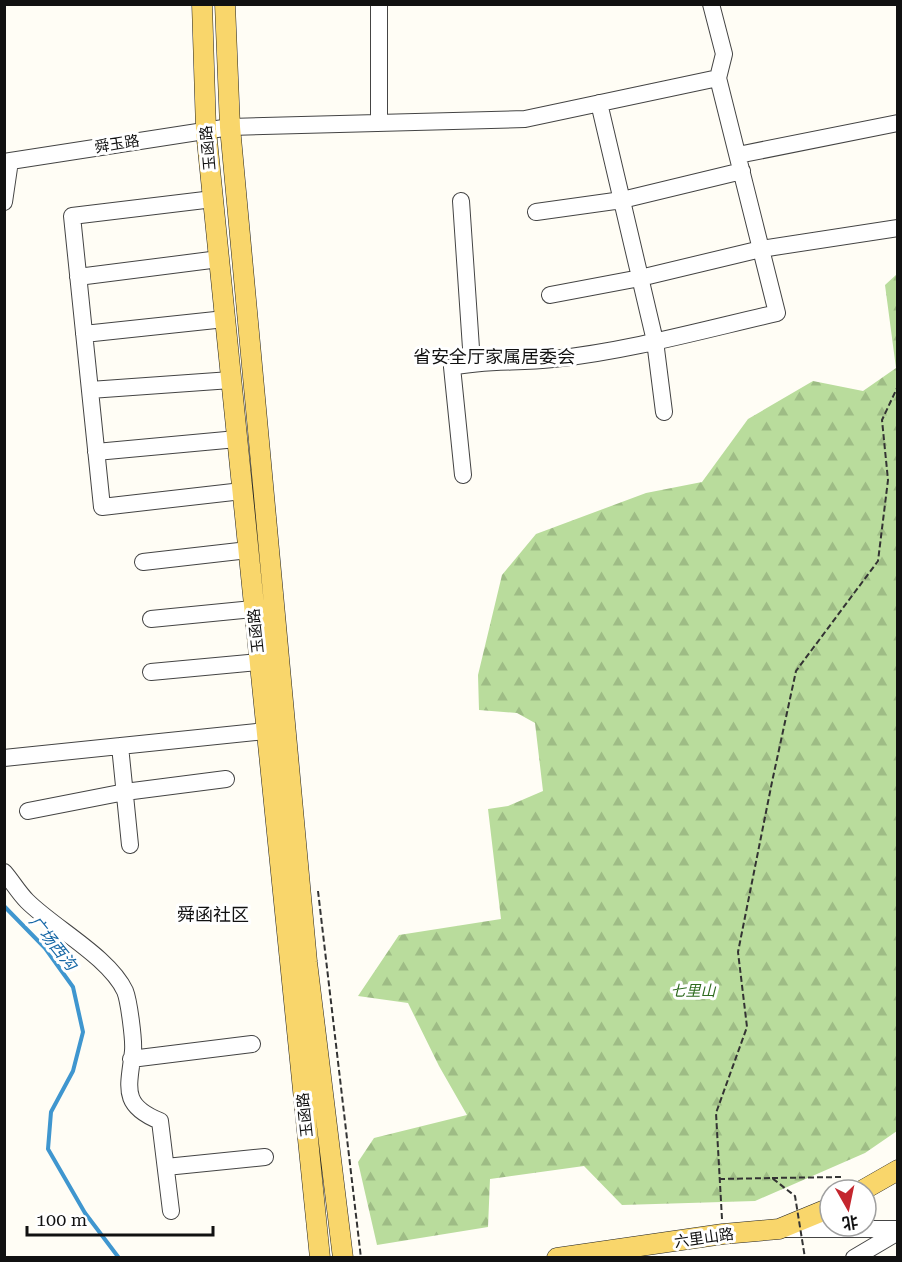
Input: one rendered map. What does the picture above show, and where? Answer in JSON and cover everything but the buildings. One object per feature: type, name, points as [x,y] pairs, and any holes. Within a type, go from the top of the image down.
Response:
[{"type":"main road","name":"玉函路","points":[[202,4],[206,130],[320,1257]]},
{"type":"main road","name":"玉函路","points":[[225,4],[230,127],[306,950],[343,1257]]},
{"type":"main road","points":[[878,1181],[897,1170]]},
{"type":"main road","name":"六里山路","points":[[557,1257],[723,1234],[779,1229],[818,1213]]},
{"type":"street","points":[[379,4],[379,123]]},
{"type":"street","points":[[463,475],[452,367],[472,363],[553,359],[655,341],[777,313],[718,78],[724,54],[711,4]]},
{"type":"street","name":"舜玉路","points":[[7,162],[230,127],[525,119],[718,78]]},
{"type":"street","points":[[599,103],[655,341],[664,411]]},
{"type":"street","points":[[536,212],[622,200],[740,163],[897,123]]},
{"type":"street","points":[[4,202],[7,162]]},
{"type":"street","points":[[213,199],[72,216],[78,277],[102,507],[242,491]]},
{"type":"street","points":[[461,201],[472,363]]},
{"type":"street","points":[[550,295],[640,278],[761,249],[897,228]]},
{"type":"street","points":[[78,277],[219,259]]},
{"type":"street","points":[[84,334],[225,319]]},
{"type":"street","points":[[90,390],[231,381]]},
{"type":"street","points":[[96,452],[237,439]]},
{"type":"street","points":[[143,562],[248,550]]},
{"type":"street","points":[[151,619],[254,609]]},
{"type":"street","points":[[151,672],[259,662]]},
{"type":"street","points":[[4,758],[266,731]]},
{"type":"street","points":[[120,746],[130,845]]},
{"type":"street","points":[[27,811],[125,792],[226,779]]},
{"type":"street","points":[[4,872],[26,900],[102,963],[125,992],[134,1048],[128,1077],[129,1095],[141,1113],[160,1121],[171,1211]]},
{"type":"street","points":[[131,1059],[252,1044]]},
{"type":"street","points":[[166,1167],[265,1157]]},
{"type":"street","name":"六里山路","points":[[779,1229],[897,1230]]},
{"type":"street","points":[[854,1257],[897,1230]]},
{"type":"path","points":[[723,1234],[716,1113],[747,1027],[738,952],[793,682],[796,672],[878,561],[888,480],[882,420],[897,386]]},
{"type":"path","points":[[719,1179],[843,1177]]},
{"type":"path","points":[[772,1178],[795,1196],[805,1257]]},
{"type":"green space","name":"七里山","points":[[897,274],[897,1131],[865,1153],[755,1201],[622,1205],[584,1166],[490,1179],[488,1227],[377,1245],[358,1162],[374,1138],[467,1115],[439,1066],[408,1003],[358,996],[399,935],[501,919],[488,809],[508,806],[543,791],[535,723],[517,713],[479,710],[478,675],[502,575],[536,534],[646,493],[702,482],[748,419],[813,381],[863,391],[896,368],[885,285]]},
{"type":"waterway","name":"广场西沟","points":[[4,906],[45,948],[73,987],[83,1032],[73,1071],[51,1112],[48,1149],[85,1213],[119,1258]]},
{"type":"district","name":"省安全厅家属居委会","points":[[494,356]]},
{"type":"district","name":"舜函社区","points":[[213,914]]}]
